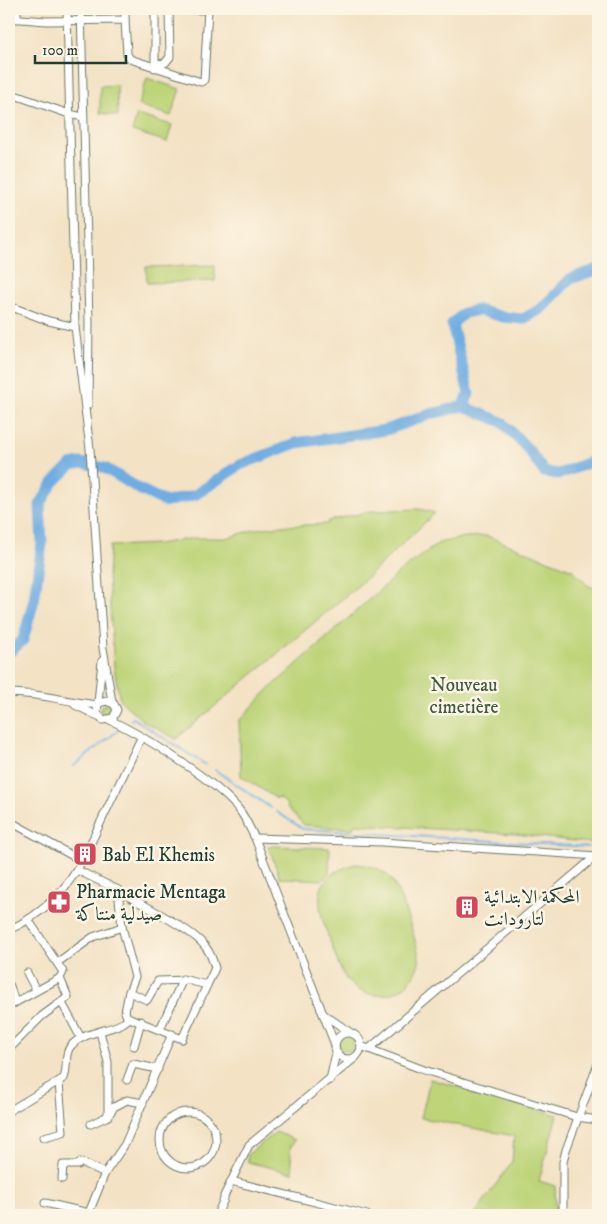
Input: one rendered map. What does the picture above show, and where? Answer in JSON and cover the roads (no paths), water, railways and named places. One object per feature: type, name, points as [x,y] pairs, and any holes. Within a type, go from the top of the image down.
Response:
[{"type":"street","points":[[17,9],[17,19]]},
{"type":"street","points":[[67,9],[75,327],[90,449],[103,648],[112,702],[116,712],[130,730]]},
{"type":"street","points":[[80,9],[90,323],[90,380],[87,418]]},
{"type":"street","points":[[125,9],[128,57],[199,82],[204,81],[208,9],[155,9],[155,66]]},
{"type":"street","points":[[155,66],[165,63],[170,56],[169,9]]},
{"type":"street","points":[[9,18],[67,21],[125,20]]},
{"type":"street","points":[[9,93],[83,117]]},
{"type":"street","points":[[9,306],[49,321],[75,327]]},
{"type":"street","points":[[98,716],[103,648]]},
{"type":"street","points":[[9,693],[35,694],[68,702],[99,704],[106,701],[112,702]]},
{"type":"street","points":[[68,702],[103,720],[110,720],[130,730],[206,780],[229,799],[247,821],[334,1045],[336,1053],[330,1080]]},
{"type":"street","points":[[110,720],[116,712]]},
{"type":"street","points":[[9,930],[29,921],[63,891],[84,857],[141,738]]},
{"type":"street","points":[[9,821],[84,857]]},
{"type":"street","points":[[255,838],[382,842],[597,856]]},
{"type":"street","points":[[370,1048],[597,856]]},
{"type":"street","points":[[77,870],[118,890],[184,929],[204,944],[214,966],[182,1039],[127,1017],[125,1012],[128,992],[134,978],[122,926],[118,890]]},
{"type":"street","points":[[10,986],[12,1004],[60,978],[64,972],[29,921]]},
{"type":"street","points":[[58,962],[87,940],[122,926]]},
{"type":"street","points":[[27,973],[36,990]]},
{"type":"street","points":[[9,1050],[42,1016],[68,997],[60,978]]},
{"type":"street","points":[[128,992],[147,1000],[157,981],[183,979],[207,985]]},
{"type":"street","points":[[160,1029],[183,979]]},
{"type":"street","points":[[62,1003],[81,1038]]},
{"type":"street","points":[[323,1014],[353,1035],[361,1046],[424,1070],[578,1117],[598,1120]]},
{"type":"street","points":[[9,1112],[59,1082],[66,1074],[69,1049],[81,1038],[122,1025],[130,1018]]},
{"type":"street","points":[[134,1046],[141,1021]]},
{"type":"street","points":[[100,1032],[108,1062],[108,1116]]},
{"type":"street","points":[[46,1203],[88,1214],[106,1173],[125,1144],[172,1034]]},
{"type":"street","points":[[334,1045],[339,1036],[344,1034],[353,1035]]},
{"type":"street","points":[[216,1215],[249,1145],[330,1080],[356,1057],[361,1046]]},
{"type":"street","points":[[336,1053],[345,1059],[356,1057]]},
{"type":"street","points":[[127,1080],[133,1064],[158,1069]]},
{"type":"street","points":[[563,1215],[563,1162],[569,1137],[598,1064]]},
{"type":"street","points":[[44,1137],[63,1132],[59,1082]]},
{"type":"street","points":[[91,1124],[108,1116],[114,1107],[127,1100],[143,1103]]},
{"type":"street","points":[[180,1113],[199,1114],[207,1119],[216,1137],[212,1155],[205,1162],[186,1168],[168,1160],[160,1143],[164,1124],[171,1117],[180,1113]]},
{"type":"street","points":[[62,1180],[63,1165],[78,1166],[81,1162],[106,1173]]},
{"type":"street","points":[[232,1181],[367,1215]]},
{"type":"waterway","points":[[463,406],[469,394],[452,324],[464,313],[478,310],[503,317],[523,319],[541,309],[570,279],[598,269]]},
{"type":"waterway","points":[[9,653],[23,640],[34,600],[42,543],[40,505],[53,483],[71,465],[82,463],[105,468],[141,490],[166,502],[195,495],[240,465],[296,443],[386,430],[431,414],[463,406],[502,422],[528,449],[544,472],[559,474],[598,459]]},
{"type":"waterway","points":[[131,720],[133,718],[206,765]]},
{"type":"waterway","points":[[74,766],[120,729]]},
{"type":"waterway","points":[[215,770],[271,808]]},
{"type":"waterway","points":[[277,812],[303,829],[588,847]]},
{"type":"waterway","points":[[592,848],[598,848]]},
{"type":"place","name":"Bab El Khemis","points":[[85,854]]},
{"type":"place","name":"Pharmacie Mentaga صيدلية منتاكة","points":[[59,902]]},
{"type":"place","name":"المحكمة الابتدائية لتارودانت","points":[[467,907]]},
{"type":"park label","name":"Nouveau cimetière","points":[[464,695]]}]
